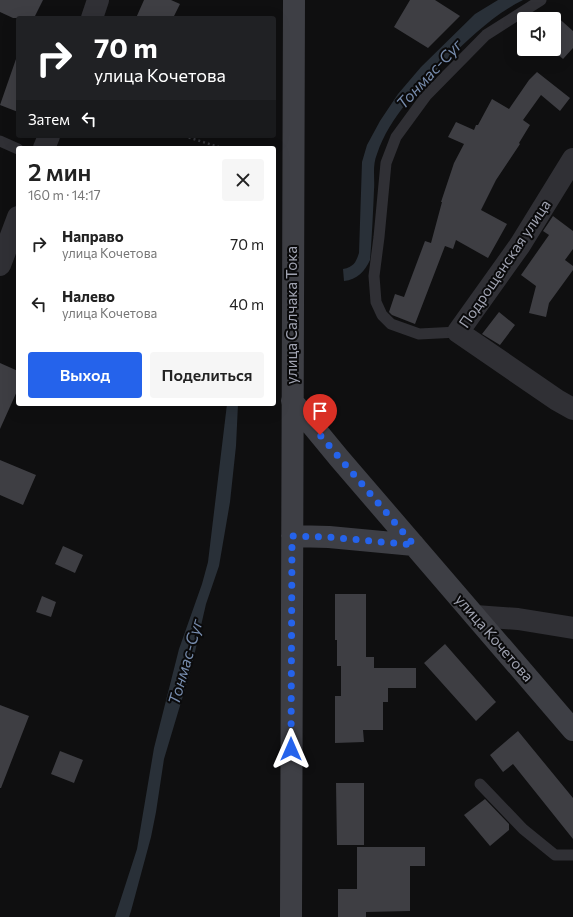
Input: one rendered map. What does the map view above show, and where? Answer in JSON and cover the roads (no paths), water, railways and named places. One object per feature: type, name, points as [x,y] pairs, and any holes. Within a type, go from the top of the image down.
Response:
[{"type":"main road","name":"улица Салчака Тока","points":[[291,917],[294,0]]},
{"type":"main road","name":"улица Кочетова","points":[[292,401],[573,730]]},
{"type":"main road","points":[[292,536],[328,537],[414,545]]},
{"type":"street","points":[[93,16],[98,0]]},
{"type":"street","name":"Подрощенская улица","points":[[573,159],[520,244],[458,332],[573,410]]},
{"type":"street","points":[[0,265],[16,222]]},
{"type":"street","points":[[475,616],[518,619],[573,628]]},
{"type":"lane","points":[[458,332],[420,334],[391,324],[382,315],[376,302],[374,276],[386,163],[396,137],[426,96],[486,35],[542,0]]},
{"type":"lane","points":[[0,141],[16,148]]},
{"type":"lane","points":[[480,784],[522,829],[555,855],[573,855]]},
{"type":"water","name":"Тонмас-Суг","points":[[498,0],[523,0],[502,12],[456,51],[406,103],[389,127],[377,154],[375,163],[370,260],[366,268],[357,277],[344,281],[343,269],[354,264],[359,253],[362,162],[367,145],[380,121],[398,94],[421,67],[475,14]]},
{"type":"water","name":"Тонмас-Суг","points":[[227,406],[238,406],[236,446],[230,502],[219,566],[206,604],[191,669],[164,759],[151,837],[131,911],[129,917],[115,917],[137,849],[154,748],[179,649],[202,584],[208,562]]}]
